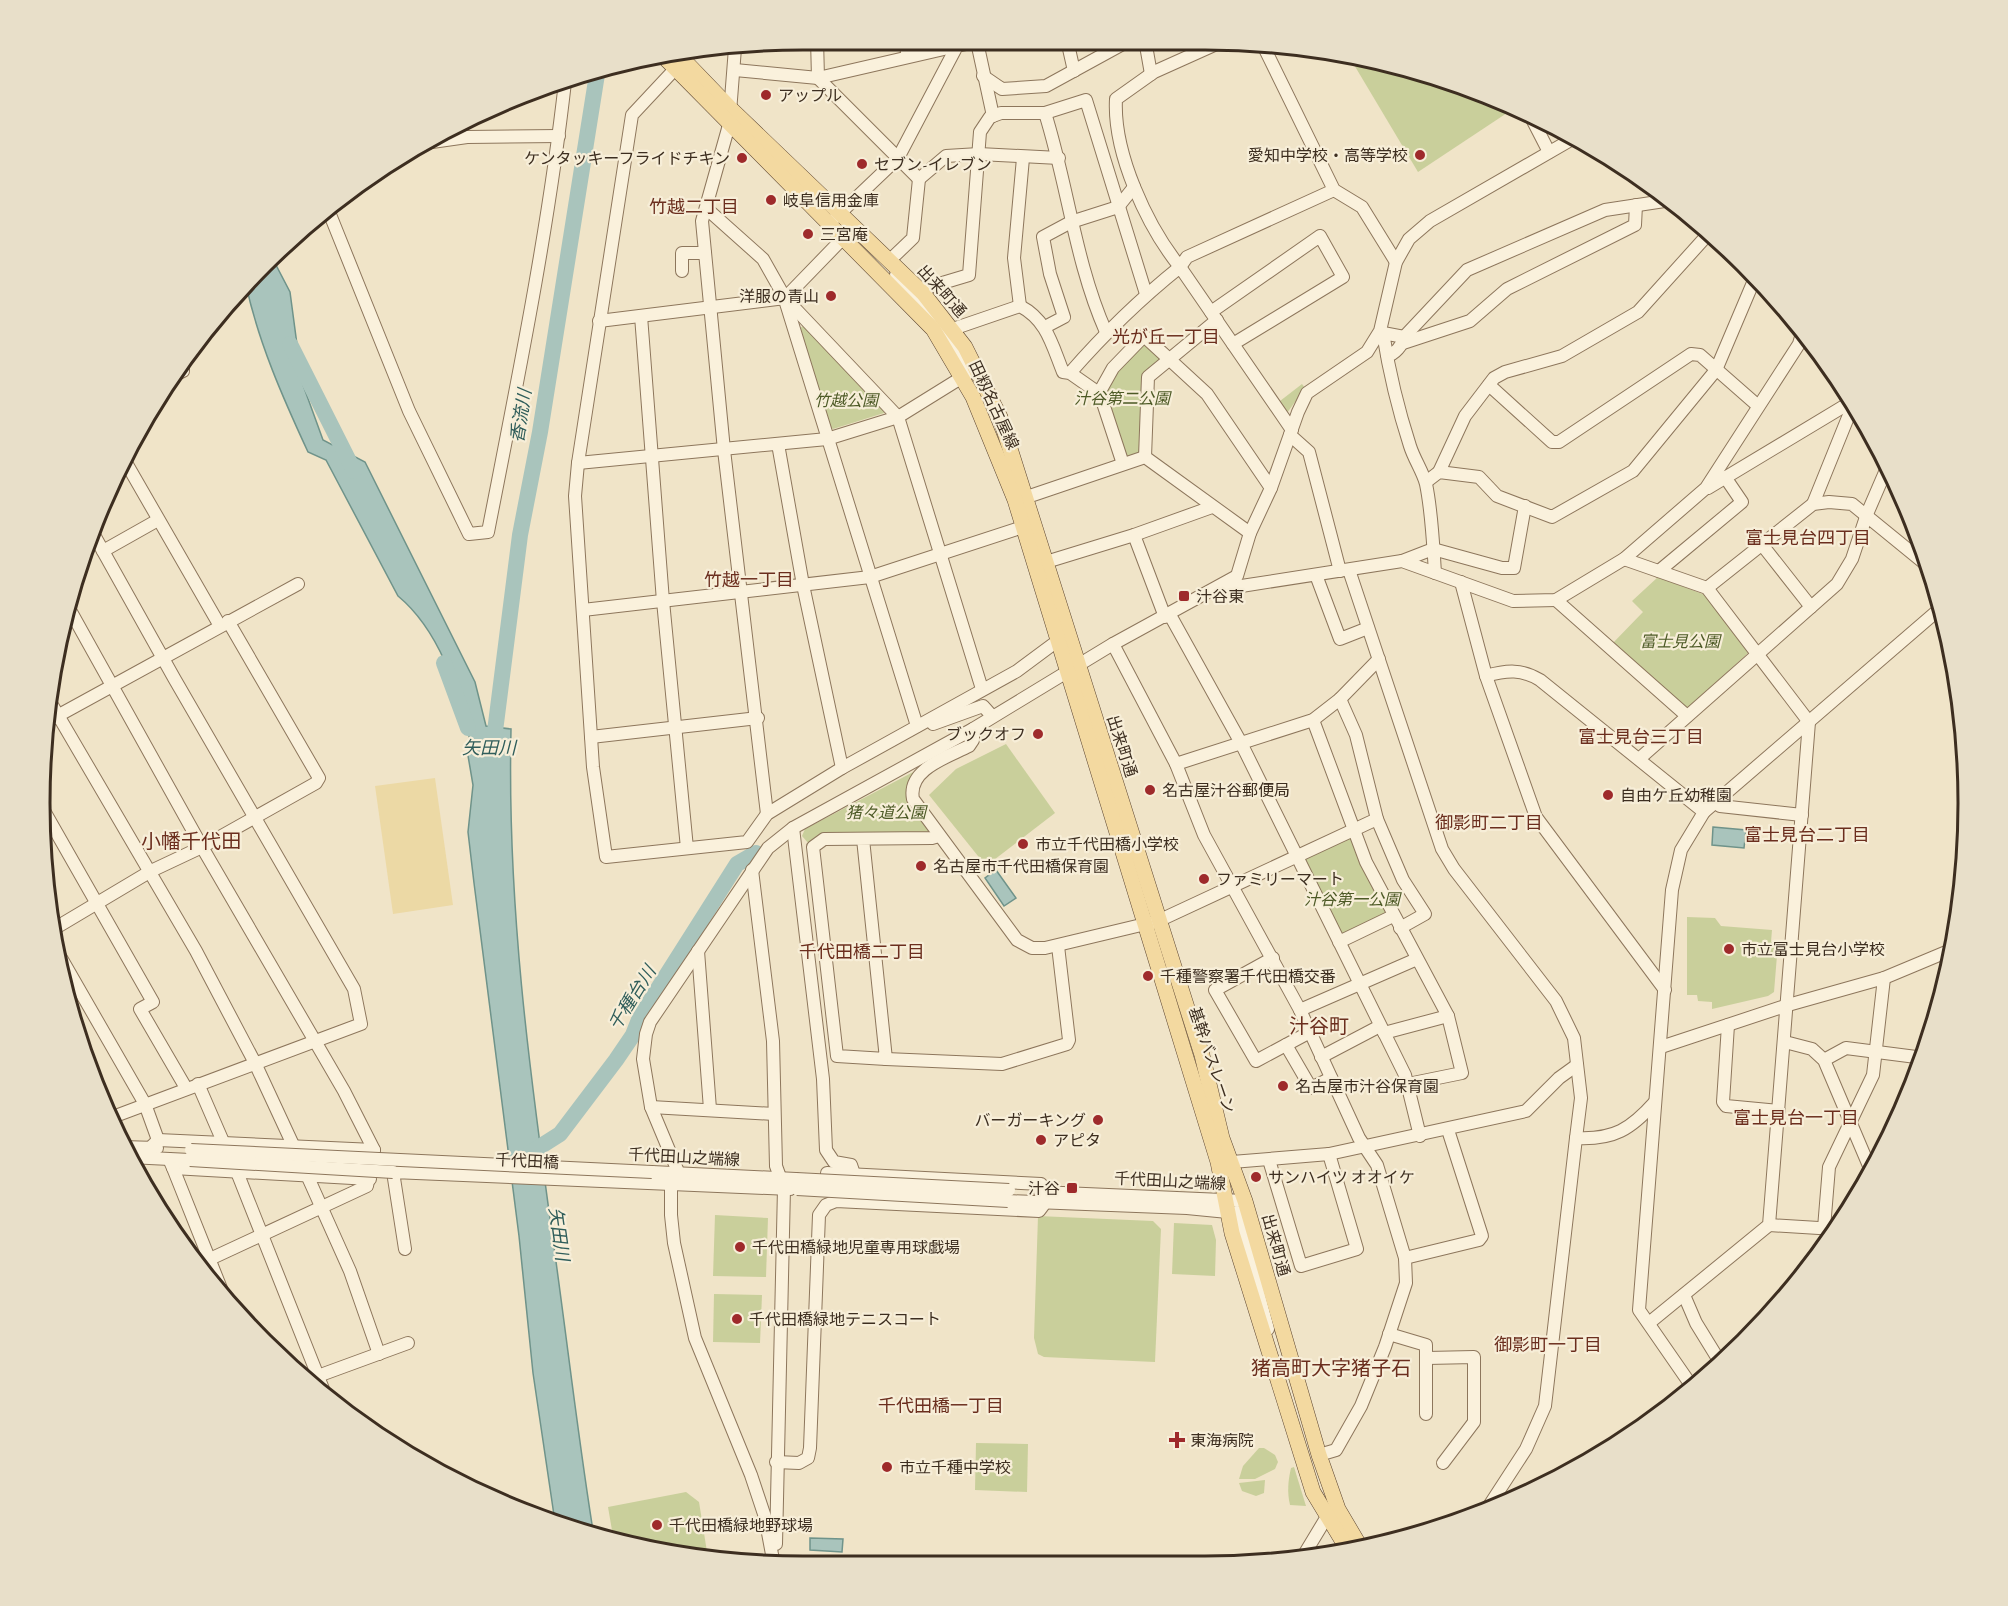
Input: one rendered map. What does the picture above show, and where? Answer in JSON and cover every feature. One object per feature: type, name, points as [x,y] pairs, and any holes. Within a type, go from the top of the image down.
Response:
[{"type":"main road","name":"出来町通","points":[[677,62],[834,218],[941,332]]},
{"type":"main road","name":"出来町通","points":[[848,233],[866,240],[923,293],[941,332]]},
{"type":"main road","name":"田籾名古屋線","points":[[941,332],[970,372],[988,430],[1021,499]]},
{"type":"main road","name":"出来町通","points":[[970,372],[992,399],[1021,499],[1046,562],[1072,669],[1154,923],[1225,1162],[1277,1372],[1313,1492],[1344,1543]]},
{"type":"main road","name":"出来町通","points":[[1021,499],[1023,527],[1056,642],[1072,669],[1148,887],[1154,923],[1202,1054],[1222,1138],[1225,1162]]},
{"type":"main road","name":"出来町通","points":[[1236,1207],[1336,1503],[1357,1541]]},
{"type":"street","points":[[818,50],[818,78],[919,179]]},
{"type":"street","points":[[907,50],[908,56]]},
{"type":"street","points":[[735,70],[818,78],[937,50]]},
{"type":"street","points":[[834,218],[898,158],[955,50]]},
{"type":"street","points":[[982,50],[983,76],[993,116]]},
{"type":"street","points":[[1069,50],[1074,71]]},
{"type":"street","points":[[983,76],[1002,89],[1037,87],[1074,71],[1112,50]]},
{"type":"street","points":[[1147,50],[1151,74]]},
{"type":"street","points":[[1202,50],[1151,74],[1116,99],[1115,120],[1134,187],[1167,250],[1233,344],[1291,433],[1310,452],[1344,570],[1379,659],[1442,849],[1454,869],[1556,1001],[1574,1038],[1581,1098],[1545,1406],[1526,1449],[1494,1499]]},
{"type":"street","points":[[1267,52],[1334,190],[1362,207],[1396,262]]},
{"type":"street","points":[[735,53],[730,117],[708,208],[702,221],[724,450],[740,592],[758,718],[767,814]]},
{"type":"street","points":[[677,62],[632,115],[599,321],[575,496],[593,767],[606,856],[747,842],[767,814],[842,768],[1017,671],[1056,642]]},
{"type":"street","points":[[331,216],[409,411],[469,534],[488,532],[519,375],[559,136],[564,88]]},
{"type":"street","points":[[923,293],[929,287],[969,275],[980,132],[993,116],[1045,113],[1086,100],[1146,294]]},
{"type":"street","points":[[1045,113],[1059,158],[1071,222],[1091,298],[1106,332]]},
{"type":"street","points":[[1536,126],[1549,152]]},
{"type":"street","points":[[445,140],[467,137],[559,136]]},
{"type":"street","points":[[1435,573],[1426,482],[1406,434],[1382,332],[1396,262],[1409,239],[1430,221],[1567,142]]},
{"type":"street","points":[[890,261],[913,237],[919,179],[946,156],[979,154],[1059,158]]},
{"type":"street","points":[[1020,306],[1014,258],[1023,158]]},
{"type":"street","points":[[1045,327],[1064,316],[1050,274],[1043,237],[1071,222],[1118,207],[1134,187]]},
{"type":"street","points":[[1070,373],[1106,332],[1146,294],[1180,267],[1187,257],[1334,190]]},
{"type":"street","points":[[1387,356],[1392,355],[1467,270],[1605,210],[1659,202]]},
{"type":"street","points":[[1382,332],[1403,340],[1470,321],[1507,289],[1635,225],[1636,205]]},
{"type":"street","points":[[708,208],[763,259],[785,298],[917,726]]},
{"type":"street","points":[[599,321],[785,298],[848,233]]},
{"type":"street","points":[[1145,457],[1148,377],[1170,360],[1214,316],[1320,236],[1343,277],[1233,344]]},
{"type":"street","points":[[1426,482],[1439,472],[1465,416],[1494,378],[1505,372],[1562,356],[1638,312],[1704,238]]},
{"type":"street","points":[[866,240],[941,332],[1020,306],[1034,313],[1045,327],[1063,372],[1070,373],[1099,393],[1123,464]]},
{"type":"street","points":[[682,271],[682,253],[705,253]]},
{"type":"street","points":[[1439,472],[1479,477],[1497,496],[1552,517],[1633,471],[1716,370],[1752,285]]},
{"type":"street","points":[[785,298],[898,417],[942,553],[982,689]]},
{"type":"street","points":[[641,316],[663,601],[687,848]]},
{"type":"street","points":[[773,1555],[763,1511],[751,1475],[695,1338],[674,1243],[665,1184],[679,1174],[651,1107],[643,1059],[650,1022],[768,848],[793,828],[973,733],[992,716],[1113,644],[1168,616],[1237,576],[1250,533],[1271,488],[1307,393],[1367,352],[1382,332]]},
{"type":"street","points":[[1099,393],[1113,369],[1144,336],[1207,394],[1271,488]]},
{"type":"street","points":[[1707,488],[1757,405],[1800,340]]},
{"type":"street","points":[[1489,385],[1552,442],[1559,442],[1691,354],[1700,355],[1757,405]]},
{"type":"street","points":[[578,463],[827,439],[898,417],[970,372]]},
{"type":"street","points":[[1402,561],[1513,601],[1556,600],[1624,559],[1707,488],[1846,407]]},
{"type":"street","points":[[1707,588],[1763,546],[1813,504],[1849,412]]},
{"type":"street","points":[[778,444],[803,585],[842,768]]},
{"type":"street","points":[[1021,499],[1145,457]]},
{"type":"street","points":[[1145,457],[1250,533]]},
{"type":"street","points":[[60,925],[151,871],[202,847],[256,817],[316,783],[319,778],[129,467]]},
{"type":"street","points":[[1639,759],[1837,584],[1852,559],[1867,514],[1884,476]]},
{"type":"street","points":[[1659,571],[1742,502],[1725,477]]},
{"type":"street","points":[[1813,504],[1829,502],[1852,504],[1917,557]]},
{"type":"street","points":[[1046,562],[1134,535],[1212,507]]},
{"type":"street","points":[[1222,585],[1235,587],[1402,561],[1433,549],[1502,568],[1514,568],[1524,507]]},
{"type":"street","points":[[103,551],[159,520]]},
{"type":"street","points":[[584,610],[870,577],[1023,527]]},
{"type":"street","points":[[1134,535],[1168,616],[1240,743],[1408,1084],[1420,1136]]},
{"type":"street","points":[[97,540],[354,989],[361,1024],[118,1115]]},
{"type":"street","points":[[1763,546],[1811,607]]},
{"type":"street","points":[[1624,559],[1707,588],[1809,722],[1769,1225]]},
{"type":"street","points":[[1316,575],[1340,639],[1368,628]]},
{"type":"street","points":[[1461,582],[1486,675],[1536,817],[1665,990]]},
{"type":"street","points":[[55,713],[112,685],[298,584]]},
{"type":"street","points":[[1556,600],[1688,716]]},
{"type":"street","points":[[1688,1381],[1639,1310],[1672,890],[1681,850],[1704,812],[1934,613]]},
{"type":"street","points":[[73,616],[202,847],[344,1091],[374,1150],[367,1186],[210,1259]]},
{"type":"street","points":[[1113,644],[1176,764],[1204,835],[1273,958],[1366,1148],[1377,1165],[1405,1258],[1406,1283],[1361,1406],[1336,1450],[1319,1455]]},
{"type":"street","points":[[1176,764],[1313,720],[1340,699],[1379,659]]},
{"type":"street","points":[[1486,675],[1503,671],[1526,672],[1540,680],[1704,812]]},
{"type":"street","points":[[1340,699],[1356,735],[1377,819],[1403,880],[1425,914],[1400,928]]},
{"type":"street","points":[[929,720],[932,724],[983,706],[992,716]]},
{"type":"street","points":[[55,717],[151,871],[255,1063],[294,1147]]},
{"type":"street","points":[[591,737],[758,718]]},
{"type":"street","points":[[1313,720],[1354,831],[1393,916],[1448,1016],[1462,1073],[1408,1084]]},
{"type":"street","points":[[973,733],[969,746],[924,770],[913,784],[913,799],[1017,940],[1032,948],[1058,946],[1154,923],[1377,819]]},
{"type":"street","points":[[1715,802],[1720,806],[1802,815]]},
{"type":"street","points":[[50,822],[153,1002],[140,1009],[186,1088]]},
{"type":"street","points":[[793,828],[823,1079],[826,1150],[834,1162],[851,1165],[854,1174]]},
{"type":"street","points":[[939,836],[932,838],[824,839],[813,847],[837,1056],[1002,1064],[1067,1044],[1069,1040],[1058,946]]},
{"type":"street","points":[[863,839],[886,1059]]},
{"type":"street","points":[[752,870],[773,1041],[776,1166],[782,1183],[775,1555]]},
{"type":"street","points":[[1339,942],[1393,916]]},
{"type":"street","points":[[698,951],[710,1110]]},
{"type":"street","points":[[1660,1047],[1788,1005],[1884,978],[1943,953]]},
{"type":"street","points":[[1273,958],[1215,990],[1256,1061],[1310,1032]]},
{"type":"street","points":[[1300,1010],[1417,959]]},
{"type":"street","points":[[69,972],[145,1104],[154,1144],[224,1143],[374,1150]]},
{"type":"street","points":[[1830,1225],[1829,1167],[1873,1076],[1884,978]]},
{"type":"street","points":[[1321,1057],[1382,1030],[1448,1016]]},
{"type":"street","points":[[1728,1025],[1723,1102],[1726,1106],[1779,1111]]},
{"type":"street","points":[[1785,1042],[1812,1049],[1824,1060],[1867,1162]]},
{"type":"street","points":[[1286,1045],[1311,1088],[1331,1078]]},
{"type":"street","points":[[1824,1060],[1846,1048],[1915,1056]]},
{"type":"street","points":[[1225,1162],[1269,1160],[1366,1148],[1526,1112],[1559,1078],[1577,1065]]},
{"type":"street","points":[[198,1084],[224,1143]]},
{"type":"street","points":[[1576,1138],[1602,1137],[1624,1131],[1635,1125],[1655,1102]]},
{"type":"street","points":[[651,1107],[774,1114]]},
{"type":"street","points":[[1405,1258],[1479,1240],[1482,1236],[1448,1130]]},
{"type":"street","name":"千代田山之端線","points":[[132,1146],[154,1144],[191,1155],[393,1172]]},
{"type":"street","points":[[1269,1160],[1302,1266],[1357,1249],[1329,1154]]},
{"type":"street","name":"千代田山之端線","points":[[139,1159],[171,1164],[191,1155],[652,1172],[797,1184],[1236,1207]]},
{"type":"street","points":[[217,1276],[171,1164],[237,1172],[370,1179]]},
{"type":"street","points":[[237,1172],[264,1235],[312,1375]]},
{"type":"street","points":[[393,1172],[405,1248]]},
{"type":"street","name":"千代田橋","points":[[393,1172],[665,1184]]},
{"type":"street","points":[[776,1462],[799,1463],[808,1458],[810,1448],[819,1215],[826,1205],[827,1173],[1041,1184],[1045,1197],[1039,1211],[836,1201],[826,1205]]},
{"type":"street","points":[[306,1175],[350,1271],[380,1354]]},
{"type":"street","name":"千代田山之端線","points":[[665,1184],[782,1183]]},
{"type":"street","points":[[1649,1323],[1769,1225],[1827,1229]]},
{"type":"street","points":[[1684,1295],[1696,1323],[1716,1356]]},
{"type":"street","points":[[1389,1334],[1426,1345],[1426,1414]]},
{"type":"street","points":[[315,1377],[408,1343]]},
{"type":"street","points":[[1427,1358],[1474,1358],[1474,1422],[1443,1463]]},
{"type":"street","points":[[1307,1549],[1336,1503]]},
{"type":"street","points":[[763,1511],[771,1516],[776,1510]]},
{"type":"green space","points":[[1354,64],[1447,89],[1507,113],[1418,172]]},
{"type":"green space","name":"竹越公園","points":[[803,326],[885,408],[884,413],[833,429],[830,427],[799,329]]},
{"type":"green space","name":"汁谷第二公園","points":[[1142,341],[1161,357],[1160,363],[1144,375],[1141,455],[1126,460],[1099,395]]},
{"type":"green space","points":[[1302,384],[1305,388],[1287,413],[1280,401]]},
{"type":"green space","name":"富士見公園","points":[[1658,577],[1705,595],[1748,653],[1687,709],[1611,645],[1643,612],[1632,601]]},
{"type":"green space","points":[[1006,744],[1055,813],[986,866],[929,795],[956,769]]},
{"type":"green space","name":"猪々道公園","points":[[917,770],[909,779],[907,791],[931,831],[928,835],[810,845],[802,836],[805,829]]},
{"type":"green space","name":"汁谷第一公園","points":[[1349,838],[1353,840],[1387,912],[1386,916],[1341,936],[1306,859]]},
{"type":"green space","points":[[1687,917],[1715,918],[1721,926],[1772,930],[1771,942],[1778,943],[1774,992],[1768,996],[1712,1009],[1712,1002],[1698,1001],[1697,995],[1687,995]]},
{"type":"green space","name":"千代田橋緑地児童専用球戯場","points":[[715,1215],[768,1218],[766,1277],[713,1276]]},
{"type":"green space","points":[[1038,1216],[1153,1221],[1161,1229],[1155,1362],[1044,1357],[1038,1354],[1034,1338]]},
{"type":"green space","points":[[1174,1223],[1212,1225],[1216,1240],[1215,1276],[1172,1274]]},
{"type":"green space","name":"千代田橋緑地テニスコート","points":[[714,1294],[762,1295],[760,1343],[713,1342]]},
{"type":"green space","points":[[976,1443],[1028,1444],[1027,1492],[975,1490]]},
{"type":"green space","points":[[1259,1448],[1264,1448],[1275,1455],[1278,1462],[1275,1469],[1255,1479],[1239,1479],[1243,1466]]},
{"type":"green space","points":[[1294,1467],[1306,1506],[1290,1505],[1289,1482],[1291,1468]]},
{"type":"green space","points":[[1265,1480],[1264,1493],[1256,1496],[1242,1491],[1239,1483]]},
{"type":"green space","name":"千代田橋緑地野球場","points":[[686,1492],[699,1502],[707,1550],[612,1532],[608,1507]]},
{"type":"sand","points":[[435,778],[453,905],[393,914],[375,786]]},
{"type":"water","name":"矢田川","points":[[276,264],[290,292],[302,382],[323,440],[365,462],[475,682],[486,726],[511,729],[512,858],[528,1049],[592,1526],[554,1514],[533,1373],[519,1236],[468,832],[473,785],[466,744],[470,740],[453,681],[436,643],[425,626],[398,596],[326,460],[308,452],[272,370],[248,293]]},
{"type":"water","points":[[1713,827],[1746,830],[1744,848],[1712,845]]},
{"type":"water","points":[[996,870],[1016,898],[1004,906],[985,878]]},
{"type":"water","points":[[810,1538],[843,1539],[842,1552],[810,1550]]},
{"type":"waterway","name":"香流川","points":[[489,748],[494,739],[520,535],[540,432],[596,78]]},
{"type":"waterway","name":"矢田川","points":[[290,344],[354,471]]},
{"type":"waterway","name":"矢田川","points":[[444,663],[468,728]]},
{"type":"waterway","name":"千種台川","points":[[530,1153],[560,1134],[616,1060],[633,1035],[640,1017],[737,864],[756,853]]},
{"type":"place","name":"アップル","points":[[766,95]]},
{"type":"place","name":"愛知中学校・高等学校","points":[[1420,155]]},
{"type":"place","name":"ケンタッキーフライドチキン","points":[[742,158]]},
{"type":"place","name":"セブン-イレブン","points":[[862,164]]},
{"type":"place","name":"岐阜信用金庫","points":[[771,200]]},
{"type":"place","name":"三宮庵","points":[[808,234]]},
{"type":"place","name":"洋服の青山","points":[[831,296]]},
{"type":"place","name":"汁谷東","points":[[1184,596]]},
{"type":"place","name":"ブックオフ","points":[[1038,734]]},
{"type":"place","name":"名古屋汁谷郵便局","points":[[1150,790]]},
{"type":"place","name":"自由ケ丘幼稚園","points":[[1608,795]]},
{"type":"place","name":"市立千代田橋小学校","points":[[1023,844]]},
{"type":"place","name":"名古屋市千代田橋保育園","points":[[921,866]]},
{"type":"place","name":"ファミリーマート","points":[[1204,879]]},
{"type":"place","name":"市立富士見台小学校","points":[[1729,949]]},
{"type":"place","name":"千種警察署千代田橋交番","points":[[1148,976]]},
{"type":"place","name":"名古屋市汁谷保育園","points":[[1283,1086]]},
{"type":"place","name":"バーガーキング","points":[[1098,1120]]},
{"type":"place","name":"アピタ","points":[[1041,1140]]},
{"type":"place","name":"サンハイツ オオイケ","points":[[1256,1177]]},
{"type":"place","name":"汁谷","points":[[1072,1188]]},
{"type":"place","name":"千代田橋緑地児童専用球戯場","points":[[740,1247]]},
{"type":"place","name":"千代田橋緑地テニスコート","points":[[737,1319]]},
{"type":"place","name":"東海病院","points":[[1177,1440]]},
{"type":"place","name":"市立千種中学校","points":[[887,1467]]},
{"type":"place","name":"千代田橋緑地野球場","points":[[657,1525]]},
{"type":"district","name":"竹越二丁目","points":[[694,207]]},
{"type":"district","name":"光が丘一丁目","points":[[1166,337]]},
{"type":"district","name":"富士見台四丁目","points":[[1808,538]]},
{"type":"district","name":"竹越一丁目","points":[[749,580]]},
{"type":"district","name":"富士見台三丁目","points":[[1641,737]]},
{"type":"district","name":"御影町二丁目","points":[[1489,823]]},
{"type":"district","name":"富士見台二丁目","points":[[1807,835]]},
{"type":"district","name":"小幡千代田","points":[[191,841]]},
{"type":"district","name":"千代田橋二丁目","points":[[862,952]]},
{"type":"district","name":"汁谷町","points":[[1319,1026]]},
{"type":"district","name":"富士見台一丁目","points":[[1796,1118]]},
{"type":"district","name":"御影町一丁目","points":[[1548,1345]]},
{"type":"district","name":"猪高町大字猪子石","points":[[1331,1368]]},
{"type":"district","name":"千代田橋一丁目","points":[[941,1406]]}]
